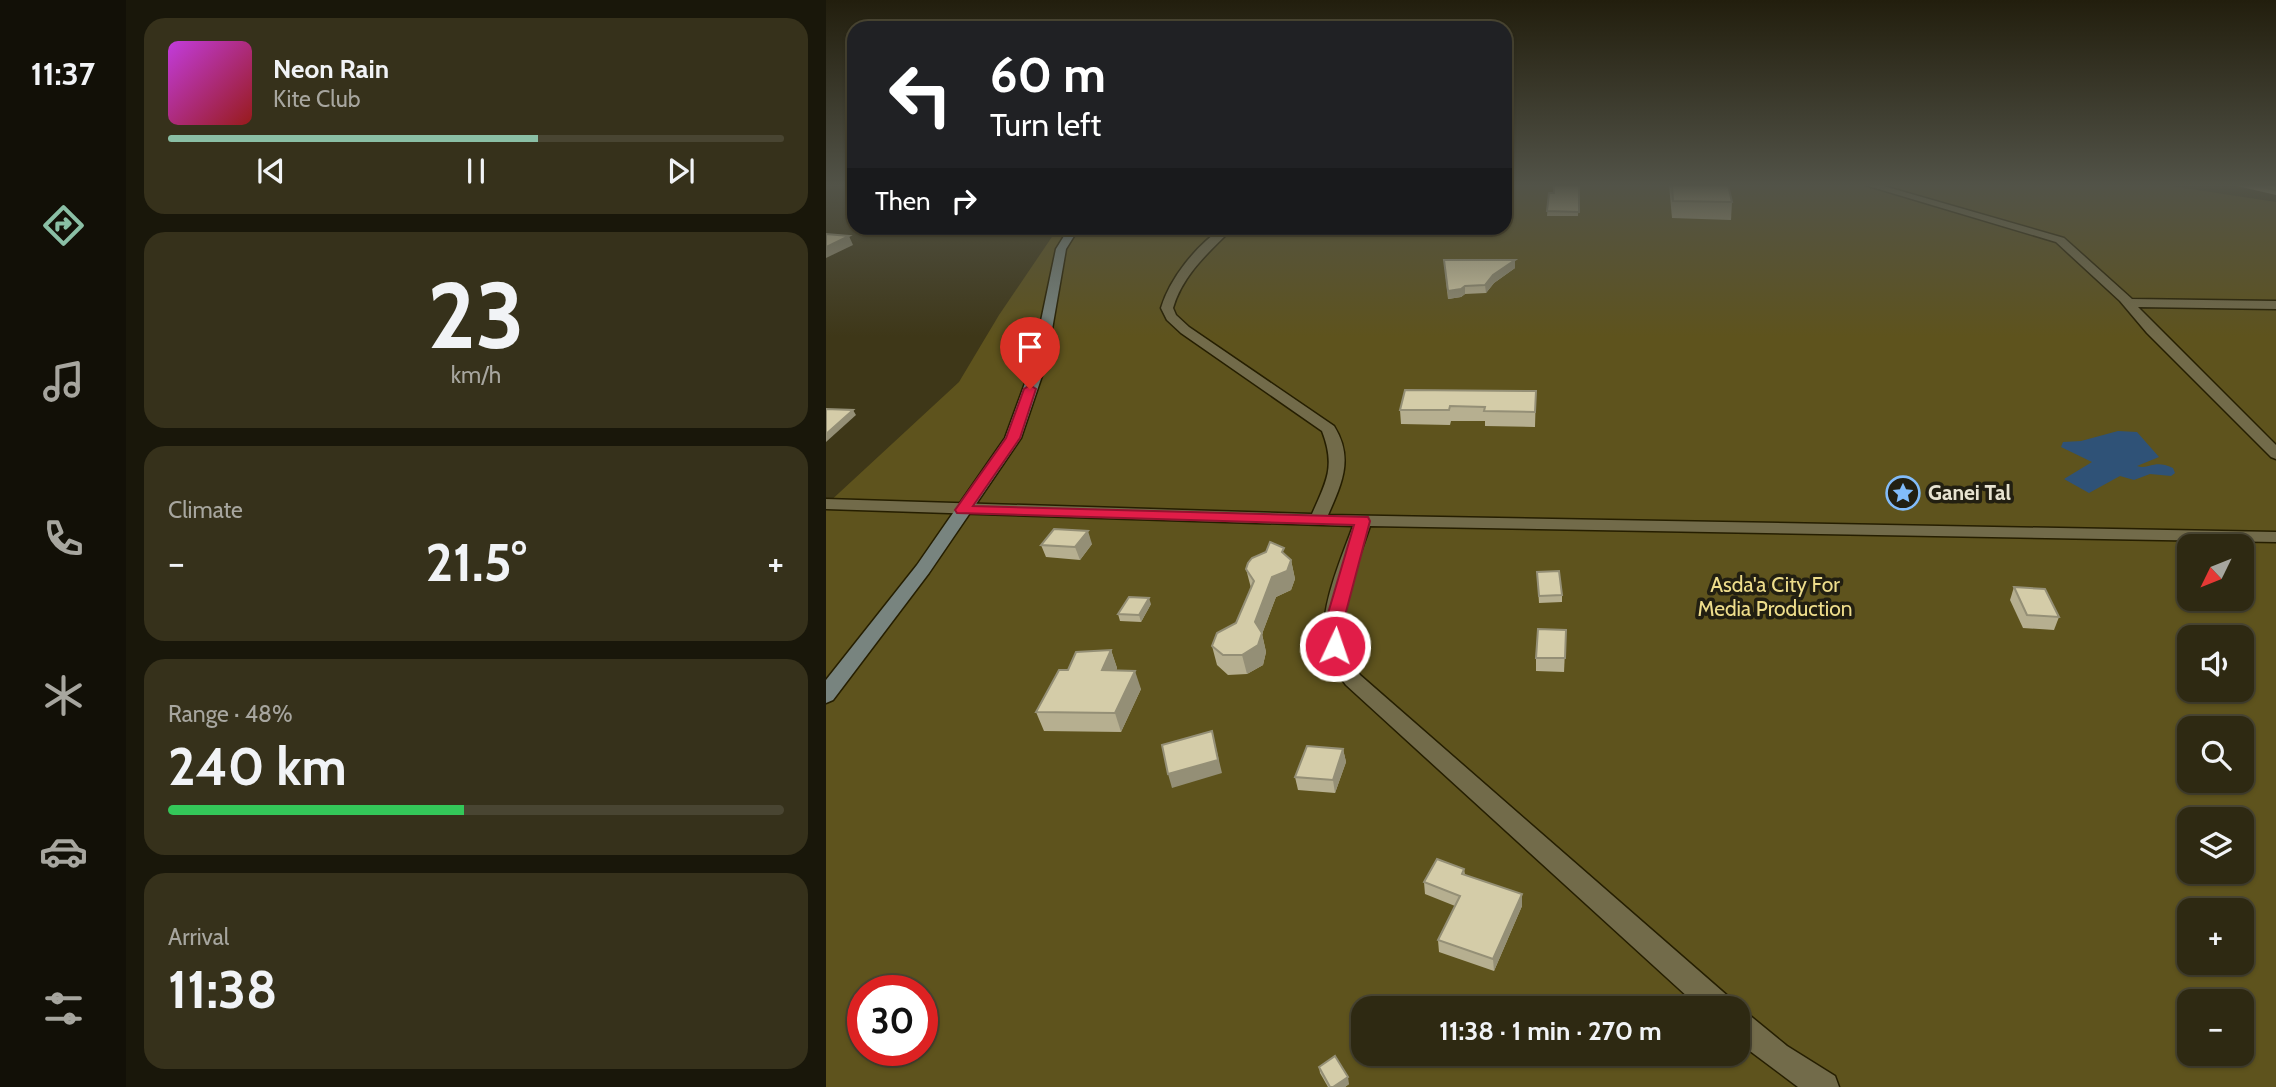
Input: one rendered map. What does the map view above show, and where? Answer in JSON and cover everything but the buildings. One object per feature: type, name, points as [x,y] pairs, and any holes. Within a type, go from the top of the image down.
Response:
[{"type":"main road","points":[[826,695],[923,569],[1013,438],[1039,364],[1061,249],[1069,236]]},
{"type":"street","points":[[1217,236],[1177,282],[1167,308],[1171,317],[1185,330],[1329,429],[1340,466],[1318,519]]},
{"type":"street","points":[[2049,236],[2060,240],[2129,303],[2151,330],[2276,454]]},
{"type":"street","points":[[2129,303],[2276,305]]},
{"type":"street","points":[[826,504],[1363,521],[2276,537]]},
{"type":"street","points":[[1363,521],[1333,627],[1335,646],[1342,664],[1353,680],[1707,996]]},
{"type":"street","points":[[1750,1034],[1777,1056],[1824,1087]]},
{"type":"green space","name":"Asda'a City For Media Production","points":[[1053,236],[2276,236],[2276,1087],[826,1087],[826,505],[959,382],[999,315]]},
{"type":"water","points":[[2118,431],[2137,432],[2159,457],[2137,466],[2161,464],[2173,468],[2175,473],[2171,476],[2150,474],[2134,480],[2120,476],[2089,493],[2064,479],[2092,462],[2061,447],[2063,442],[2081,441]]},
{"type":"place","name":"Ganei Tal","points":[[1903,493]]},
{"type":"route","points":[[1030,389],[1013,438],[963,510],[1363,521],[1347,569],[1333,627],[1335,646]]}]
